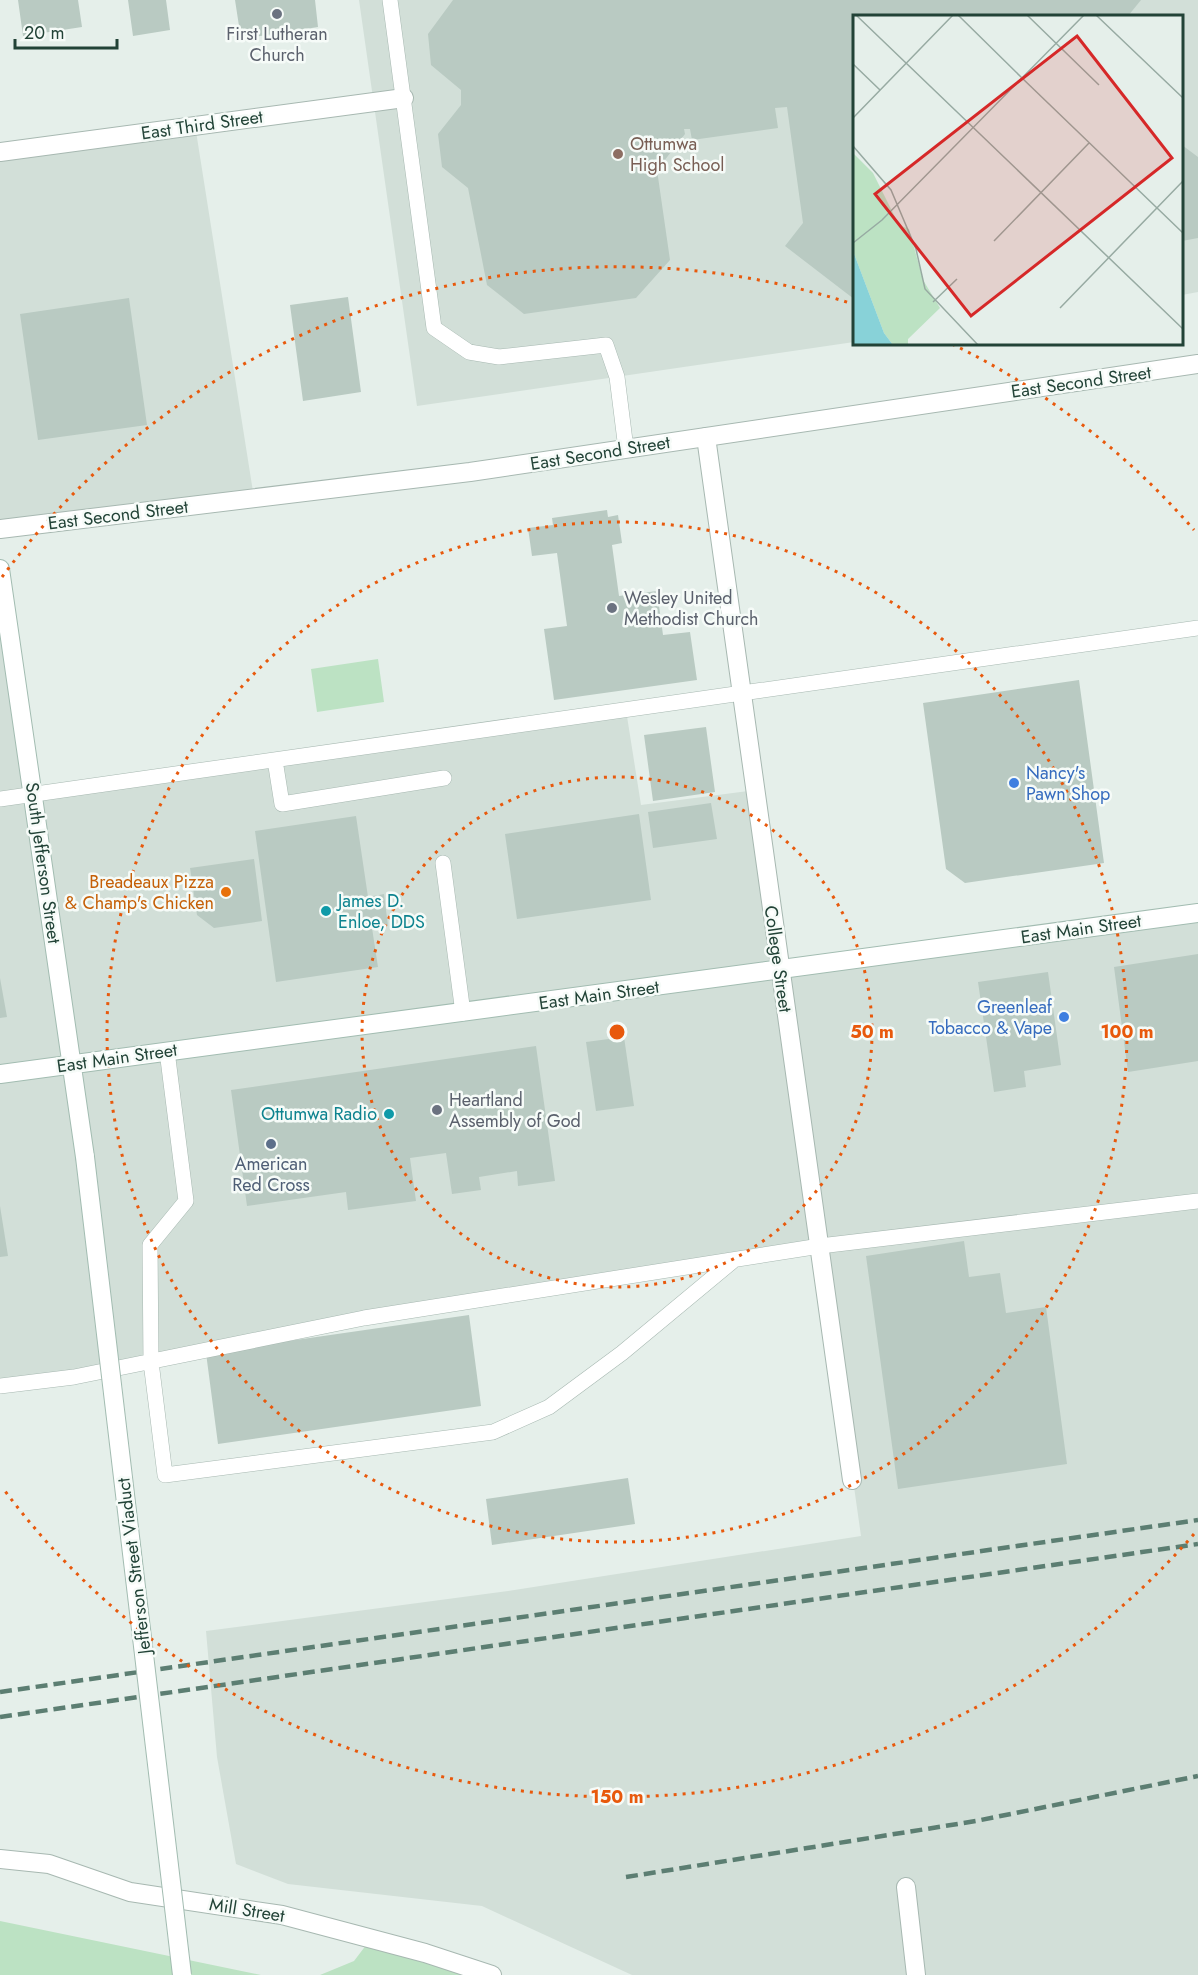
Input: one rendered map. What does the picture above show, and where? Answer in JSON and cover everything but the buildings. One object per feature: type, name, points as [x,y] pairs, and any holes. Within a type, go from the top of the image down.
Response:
[{"type":"street","name":"East Third Street","points":[[0,152],[404,98]]},
{"type":"street","name":"East Second Street","points":[[0,529],[454,474],[1198,364]]},
{"type":"street","name":"College Street","points":[[706,437],[852,1480]]},
{"type":"street","name":"South Jefferson Street","points":[[0,569],[85,1157]]},
{"type":"street","name":"East Main Street","points":[[0,1074],[780,971],[1198,913]]},
{"type":"street","name":"Jefferson Street Viaduct","points":[[85,1157],[182,1975]]},
{"type":"street","name":"Mill Street","points":[[0,1859],[49,1864],[130,1892],[282,1915],[425,1953],[492,1975]]},
{"type":"street","points":[[906,1887],[916,1975]]},
{"type":"lane","points":[[390,0],[434,328],[469,352],[499,357],[606,345],[617,376],[626,449]]},
{"type":"lane","points":[[0,800],[1198,628]]},
{"type":"lane","points":[[275,760],[282,804],[444,778]]},
{"type":"lane","points":[[443,862],[463,1013]]},
{"type":"lane","points":[[166,1051],[186,1201],[150,1245],[151,1362],[165,1475],[493,1432],[549,1407],[622,1353],[734,1260]]},
{"type":"lane","points":[[0,1386],[74,1377],[364,1318],[820,1246],[1198,1202]]},
{"type":"shaded area","name":"Ottumwa High School","points":[[359,0],[1198,0],[1198,292],[1183,295],[1183,15],[853,15],[853,342],[417,406]]},
{"type":"shaded area","points":[[195,125],[254,498],[0,529],[0,152]]},
{"type":"shaded area","points":[[0,569],[33,795],[626,710],[641,805],[756,790],[780,971],[1198,913],[1198,1975],[632,1975],[482,1906],[288,1884],[236,1864],[217,1757],[206,1631],[508,1591],[861,1536],[820,1247],[0,1386]]},
{"type":"green space","points":[[378,659],[384,702],[317,712],[311,669]]},
{"type":"green space","points":[[0,1921],[261,1975],[0,1975]]},
{"type":"green space","points":[[370,1940],[492,1975],[320,1975],[354,1961]]},
{"type":"railway","points":[[0,1692],[1198,1520]]},
{"type":"railway","points":[[0,1717],[1198,1544]]},
{"type":"railway","points":[[626,1877],[976,1821],[1198,1776]]},
{"type":"place","name":"First Lutheran Church","points":[[277,14]]},
{"type":"place","name":"Ottumwa High School","points":[[618,154]]},
{"type":"place","name":"Wesley United Methodist Church","points":[[612,608]]},
{"type":"place","name":"Nancy's Pawn Shop","points":[[1014,783]]},
{"type":"place","name":"Breadeaux Pizza & Champ's Chicken","points":[[226,892]]},
{"type":"place","name":"James D. Enloe, DDS","points":[[326,911]]},
{"type":"place","name":"Greenleaf Tobacco & Vape","points":[[1064,1017]]},
{"type":"place","name":"Heartland Assembly of God","points":[[437,1110]]},
{"type":"place","name":"Ottumwa Radio","points":[[389,1114]]},
{"type":"place","name":"American Red Cross","points":[[271,1144]]}]
